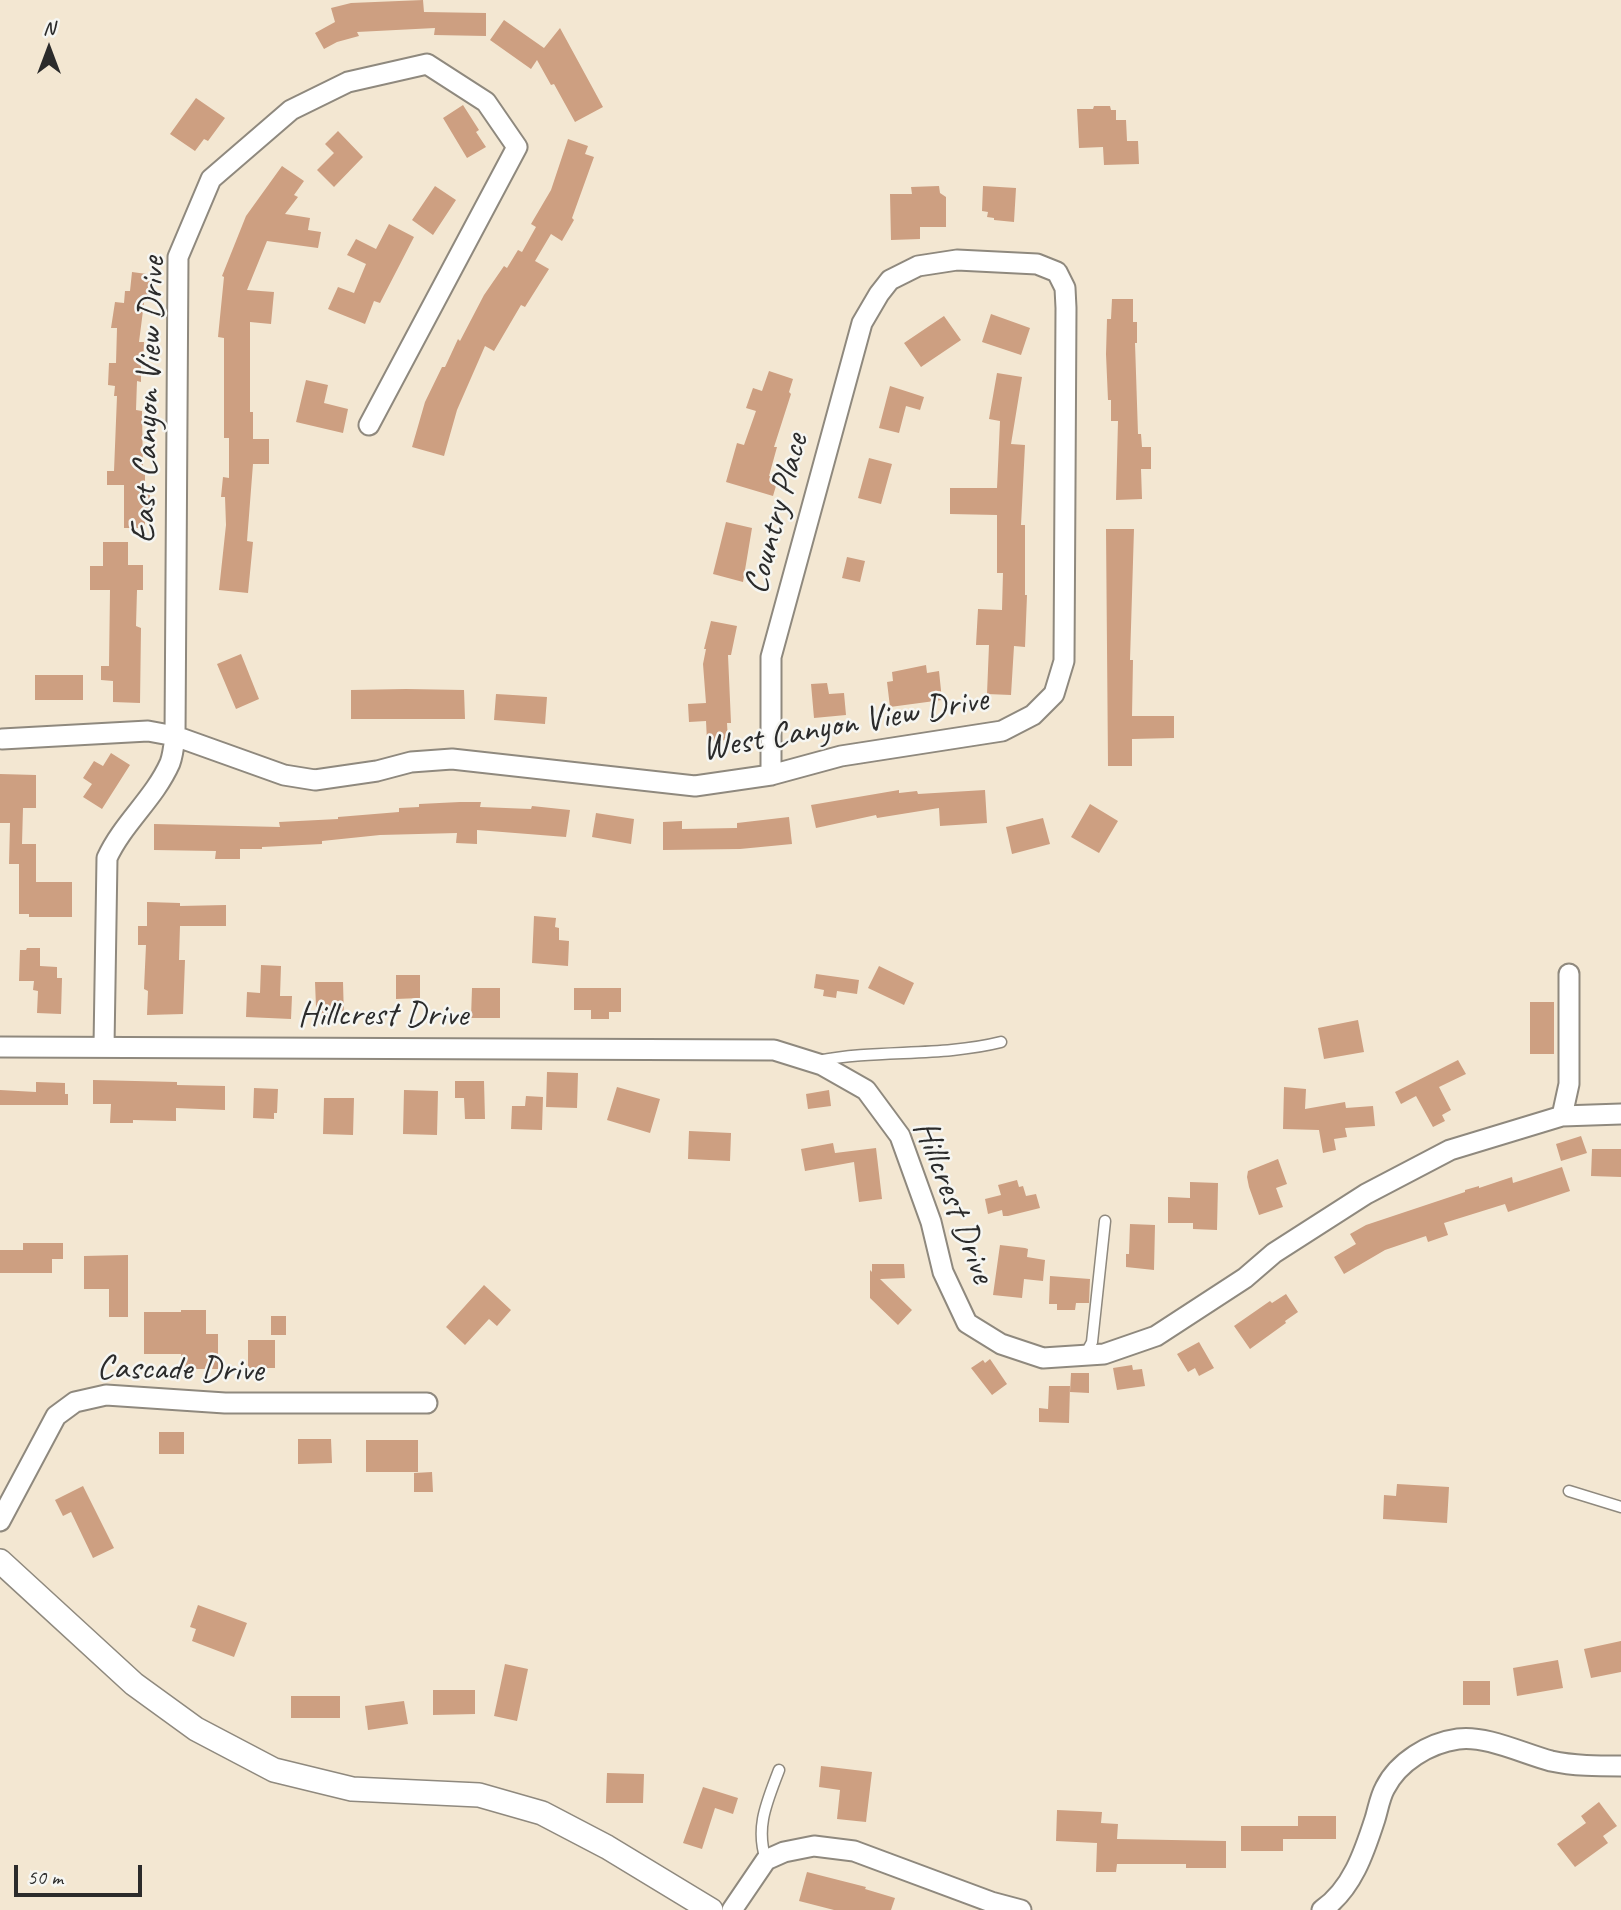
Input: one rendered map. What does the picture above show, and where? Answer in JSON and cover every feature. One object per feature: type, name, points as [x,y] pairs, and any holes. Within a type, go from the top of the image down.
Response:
[{"type":"street","name":"East Canyon View Drive","points":[[104,1046],[107,858],[116,837],[156,788],[171,761],[175,736],[178,257],[211,179],[291,110],[348,82],[427,64],[486,102],[517,146],[369,425]]},
{"type":"street","name":"West Canyon View Drive","points":[[2,739],[148,731],[175,736],[284,775],[315,780],[366,773],[411,762],[452,759],[695,786],[771,775],[841,756],[1002,731],[1033,715],[1054,694],[1064,661],[1065,288],[1057,272],[1037,264],[957,260],[918,266],[890,280]]},
{"type":"street","name":"Country Place","points":[[771,775],[771,657],[862,323],[890,280]]},
{"type":"street","points":[[1562,1116],[1569,1084],[1569,974]]},
{"type":"street","name":"Hillcrest Drive","points":[[0,1047],[774,1049],[814,1062],[866,1090],[900,1136],[931,1222],[943,1272],[967,1323],[1001,1344],[1043,1358],[1104,1354],[1156,1336],[1245,1278],[1274,1253],[1366,1194],[1450,1150],[1562,1116],[1621,1114]]},
{"type":"street","name":"Cascade Drive","points":[[0,1521],[56,1416],[75,1402],[106,1395],[225,1403],[427,1403]]},
{"type":"street","points":[[0,1561],[134,1684],[196,1730],[274,1770],[352,1789],[479,1795],[542,1813],[607,1847],[711,1910]]},
{"type":"street","points":[[1322,1910],[1348,1884],[1366,1848],[1384,1789],[1396,1772],[1434,1745],[1459,1739],[1479,1740],[1556,1762],[1621,1766]]},
{"type":"street","points":[[732,1910],[766,1860],[784,1852],[814,1846],[854,1850],[991,1902],[1021,1910]]},
{"type":"lane","points":[[814,1062],[874,1053],[974,1048],[1001,1042]]},
{"type":"lane","points":[[1084,1356],[1092,1342],[1105,1221]]},
{"type":"lane","points":[[1569,1491],[1621,1507]]},
{"type":"lane","points":[[766,1860],[761,1846],[762,1817],[779,1770]]},
{"type":"building","points":[[423,0],[424,12],[486,13],[486,36],[434,35],[435,28],[357,32],[359,36],[324,49],[315,33],[335,22],[331,8],[351,3]]},
{"type":"building","points":[[504,20],[544,48],[560,28],[603,107],[575,122],[537,60],[531,69],[490,40]]},
{"type":"building","points":[[196,98],[225,118],[208,141],[204,139],[195,151],[170,134]]},
{"type":"building","points":[[463,105],[486,147],[467,158],[443,118]]},
{"type":"building","points":[[1094,106],[1110,106],[1111,110],[1116,110],[1116,120],[1126,120],[1127,141],[1138,141],[1139,164],[1104,165],[1103,147],[1079,148],[1077,109],[1093,109]]},
{"type":"building","points":[[338,131],[363,157],[334,187],[317,170],[334,153],[325,144]]},
{"type":"building","points":[[568,139],[588,146],[585,154],[594,157],[572,218],[574,220],[562,241],[551,234],[535,261],[549,269],[525,307],[521,305],[494,351],[485,346],[457,410],[444,456],[412,447],[425,402],[442,367],[445,367],[484,295],[518,250],[522,252],[536,227],[531,224],[551,190]]},
{"type":"building","points":[[282,166],[304,181],[294,195],[298,197],[285,214],[310,218],[308,230],[321,232],[318,248],[267,241],[247,290],[274,292],[271,324],[250,322],[250,412],[253,412],[253,439],[269,439],[269,464],[253,464],[247,541],[253,542],[248,593],[219,590],[226,525],[225,497],[221,497],[223,477],[229,478],[229,438],[224,438],[224,338],[218,337],[222,276],[246,216]]},
{"type":"building","points":[[435,186],[456,200],[433,235],[412,220]]},
{"type":"building","points":[[939,186],[940,193],[946,197],[946,227],[920,227],[920,239],[891,240],[890,194],[912,194],[911,187]]},
{"type":"building","points":[[983,186],[1016,188],[1014,222],[987,217],[988,212],[982,211]]},
{"type":"building","points":[[389,224],[414,237],[380,303],[374,301],[365,324],[328,309],[338,287],[354,293],[366,264],[347,255],[356,239],[376,249]]},
{"type":"building","points":[[132,272],[154,275],[152,295],[145,295],[139,342],[144,342],[143,364],[141,382],[137,381],[136,410],[142,411],[145,493],[150,495],[150,513],[145,513],[145,528],[124,528],[124,485],[107,485],[107,471],[114,471],[117,396],[114,396],[115,386],[108,385],[109,363],[116,363],[117,328],[111,328],[115,302],[124,303],[125,291],[130,291]]},
{"type":"building","points":[[1112,299],[1133,299],[1133,322],[1137,322],[1135,343],[1138,434],[1141,434],[1142,447],[1151,447],[1151,469],[1141,469],[1142,499],[1116,500],[1118,421],[1111,421],[1106,354],[1107,319],[1111,319]]},
{"type":"building","points":[[991,314],[1030,328],[1021,355],[982,342]]},
{"type":"building","points":[[944,316],[961,340],[921,367],[904,343]]},
{"type":"building","points":[[769,371],[793,379],[789,392],[791,394],[774,447],[777,447],[769,476],[778,479],[773,496],[726,482],[737,443],[744,445],[756,411],[746,408],[753,388],[762,391]]},
{"type":"building","points":[[997,373],[1022,377],[1011,444],[1025,445],[1021,525],[1025,525],[1025,647],[1014,646],[1011,695],[987,694],[989,645],[976,645],[978,609],[1002,610],[1003,573],[997,573],[997,515],[950,514],[950,488],[997,488],[1000,421],[989,419]]},
{"type":"building","points":[[306,380],[328,385],[324,403],[348,409],[343,433],[296,422]]},
{"type":"building","points":[[890,386],[924,397],[920,410],[906,406],[899,433],[879,428]]},
{"type":"building","points":[[869,458],[892,464],[881,504],[858,498]]},
{"type":"building","points":[[726,522],[752,528],[743,582],[713,574]]},
{"type":"building","points":[[1106,529],[1134,529],[1130,660],[1133,660],[1132,716],[1174,716],[1174,738],[1132,739],[1132,766],[1108,766]]},
{"type":"building","points":[[103,542],[128,542],[128,565],[143,565],[143,590],[137,590],[136,626],[141,628],[140,703],[113,702],[113,681],[101,680],[101,666],[109,666],[110,590],[90,590],[90,566],[103,566]]},
{"type":"building","points":[[847,557],[865,561],[860,582],[842,578]]},
{"type":"building","points":[[711,621],[737,626],[731,655],[728,655],[731,723],[727,723],[728,740],[707,741],[706,721],[689,722],[688,704],[706,703],[703,664]]},
{"type":"building","points":[[241,654],[259,699],[236,709],[217,664]]},
{"type":"building","points":[[926,665],[927,673],[939,671],[942,700],[890,707],[887,682],[893,681],[892,672]]},
{"type":"building","points":[[35,675],[83,675],[83,700],[35,700]]},
{"type":"building","points":[[827,683],[829,694],[844,693],[846,715],[814,718],[811,684]]},
{"type":"building","points":[[351,690],[464,690],[465,719],[351,719]]},
{"type":"building","points":[[496,694],[547,697],[545,724],[494,720]]},
{"type":"building","points":[[111,753],[130,765],[102,809],[83,797],[92,784],[83,778],[94,761],[103,766]]},
{"type":"building","points":[[0,774],[36,775],[36,808],[23,808],[22,844],[36,844],[36,882],[72,882],[72,917],[29,917],[29,914],[19,914],[19,864],[9,864],[10,823],[0,823]]},
{"type":"building","points":[[899,790],[899,793],[917,791],[918,794],[985,790],[987,823],[940,826],[939,808],[877,818],[876,815],[816,828],[811,805]]},
{"type":"building","points":[[481,802],[480,807],[531,809],[532,806],[570,810],[566,837],[477,830],[477,844],[456,843],[457,833],[380,835],[322,841],[322,844],[240,849],[240,859],[215,859],[216,851],[154,850],[154,824],[280,827],[279,822],[338,819],[399,812],[399,808],[419,807],[419,804]]},
{"type":"building","points":[[1090,804],[1118,821],[1099,853],[1071,837]]},
{"type":"building","points":[[596,813],[634,819],[631,844],[592,837]]},
{"type":"building","points":[[789,817],[792,844],[740,849],[663,850],[663,822],[682,821],[682,829],[737,828],[737,823]]},
{"type":"building","points":[[1043,818],[1050,844],[1012,854],[1006,827]]},
{"type":"building","points":[[147,902],[180,903],[180,906],[226,905],[226,926],[180,926],[179,960],[185,960],[183,1014],[147,1015],[148,991],[144,989],[146,945],[138,945],[138,926],[147,926]]},
{"type":"building","points":[[534,916],[556,918],[555,927],[559,928],[559,940],[569,941],[568,966],[532,963]]},
{"type":"building","points":[[40,948],[40,966],[57,967],[57,978],[62,978],[61,1014],[37,1013],[38,991],[33,990],[34,981],[19,981],[20,950]]},
{"type":"building","points":[[261,965],[281,966],[280,996],[292,996],[291,1019],[246,1017],[247,992],[260,993]]},
{"type":"building","points":[[879,966],[914,983],[904,1005],[868,988]]},
{"type":"building","points":[[816,974],[859,980],[857,994],[837,991],[836,998],[823,996],[824,990],[814,988]]},
{"type":"building","points":[[396,975],[420,975],[420,998],[396,999]]},
{"type":"building","points":[[315,982],[343,982],[344,1018],[320,1018],[320,1007],[316,1007]]},
{"type":"building","points":[[472,988],[500,988],[500,1018],[471,1018]]},
{"type":"building","points":[[574,988],[621,988],[621,1012],[609,1012],[609,1019],[591,1019],[591,1010],[574,1010]]},
{"type":"building","points":[[1530,1002],[1554,1002],[1554,1054],[1530,1054]]},
{"type":"building","points":[[1358,1020],[1364,1052],[1324,1059],[1318,1028]]},
{"type":"building","points":[[1458,1060],[1466,1074],[1439,1087],[1451,1110],[1442,1115],[1445,1121],[1433,1127],[1416,1096],[1401,1104],[1395,1092]]},
{"type":"building","points":[[547,1072],[578,1073],[577,1108],[546,1107]]},
{"type":"building","points":[[93,1080],[225,1086],[225,1110],[176,1108],[176,1121],[133,1120],[133,1123],[110,1123],[111,1104],[93,1104]]},
{"type":"building","points":[[455,1081],[484,1081],[485,1119],[465,1119],[464,1098],[455,1098]]},
{"type":"building","points":[[36,1082],[65,1083],[68,1105],[0,1105],[0,1090],[36,1092]]},
{"type":"building","points":[[617,1087],[660,1099],[650,1133],[607,1120]]},
{"type":"building","points":[[1284,1087],[1306,1089],[1305,1109],[1345,1102],[1346,1108],[1373,1106],[1375,1126],[1345,1128],[1347,1137],[1334,1139],[1336,1150],[1323,1153],[1319,1130],[1283,1129]]},
{"type":"building","points":[[254,1088],[278,1089],[277,1113],[274,1113],[274,1119],[253,1118]]},
{"type":"building","points":[[404,1090],[438,1091],[437,1135],[403,1134]]},
{"type":"building","points":[[829,1090],[831,1106],[808,1109],[806,1094]]},
{"type":"building","points":[[526,1096],[543,1097],[542,1130],[511,1129],[512,1106],[525,1106]]},
{"type":"building","points":[[324,1098],[354,1098],[353,1135],[323,1134]]},
{"type":"building","points":[[689,1131],[731,1133],[730,1161],[688,1159]]},
{"type":"building","points":[[1581,1136],[1587,1153],[1561,1161],[1556,1144]]},
{"type":"building","points":[[833,1143],[835,1153],[876,1148],[882,1199],[859,1202],[854,1162],[805,1171],[801,1149]]},
{"type":"building","points":[[1592,1149],[1621,1149],[1621,1177],[1591,1176]]},
{"type":"building","points":[[1278,1159],[1287,1184],[1276,1188],[1283,1207],[1259,1215],[1249,1187],[1248,1171]]},
{"type":"building","points":[[1562,1167],[1570,1191],[1508,1212],[1505,1204],[1444,1223],[1448,1235],[1428,1242],[1426,1236],[1385,1250],[1344,1274],[1334,1257],[1356,1244],[1350,1234],[1366,1225],[1465,1190],[1512,1177],[1513,1183]]},
{"type":"building","points":[[1017,1180],[1019,1187],[1023,1186],[1026,1196],[1036,1194],[1040,1208],[1008,1216],[1003,1216],[1002,1210],[988,1214],[985,1199],[1001,1195],[998,1185]]},
{"type":"building","points":[[1190,1182],[1218,1183],[1217,1230],[1193,1229],[1193,1223],[1168,1223],[1168,1197],[1190,1198]]},
{"type":"building","points":[[1130,1224],[1155,1225],[1154,1270],[1126,1267]]},
{"type":"building","points":[[23,1243],[63,1243],[63,1259],[52,1259],[52,1273],[0,1273],[0,1250],[23,1250]]},
{"type":"building","points":[[1000,1245],[1028,1249],[1027,1257],[1045,1260],[1043,1281],[1024,1279],[1022,1298],[993,1295]]},
{"type":"building","points":[[128,1255],[128,1317],[109,1317],[109,1289],[84,1289],[84,1256]]},
{"type":"building","points":[[872,1264],[904,1264],[905,1278],[880,1279],[912,1310],[898,1325],[870,1298]]},
{"type":"building","points":[[1050,1276],[1090,1279],[1089,1303],[1076,1303],[1075,1310],[1057,1310],[1057,1304],[1049,1304]]},
{"type":"building","points":[[484,1285],[511,1310],[497,1326],[489,1319],[465,1345],[446,1327]]},
{"type":"building","points":[[1286,1294],[1298,1312],[1250,1349],[1234,1326],[1270,1301],[1272,1303]]},
{"type":"building","points":[[206,1310],[206,1334],[218,1334],[218,1369],[181,1369],[181,1354],[144,1354],[144,1312]]},
{"type":"building","points":[[271,1316],[286,1316],[286,1335],[271,1335]]},
{"type":"building","points":[[248,1340],[275,1340],[275,1368],[248,1368]]},
{"type":"building","points":[[1199,1342],[1214,1368],[1199,1376],[1195,1368],[1188,1372],[1177,1354]]},
{"type":"building","points":[[990,1359],[1007,1384],[992,1395],[971,1368]]},
{"type":"building","points":[[1132,1365],[1133,1370],[1142,1369],[1145,1386],[1117,1390],[1113,1368]]},
{"type":"building","points":[[1071,1373],[1089,1373],[1089,1393],[1070,1392]]},
{"type":"building","points":[[1049,1386],[1070,1386],[1069,1423],[1039,1422],[1039,1408],[1048,1409]]},
{"type":"building","points":[[159,1432],[184,1432],[184,1454],[159,1454]]},
{"type":"building","points":[[298,1439],[331,1439],[332,1463],[298,1464]]},
{"type":"building","points":[[366,1440],[418,1440],[418,1472],[366,1472]]},
{"type":"building","points":[[432,1472],[433,1492],[414,1492],[414,1473]]},
{"type":"building","points":[[1397,1484],[1449,1487],[1447,1523],[1383,1519],[1384,1495],[1396,1496]]},
{"type":"building","points":[[83,1486],[114,1548],[93,1558],[71,1512],[63,1516],[55,1500]]},
{"type":"building","points":[[198,1605],[247,1623],[234,1657],[192,1641],[196,1629],[190,1627]]},
{"type":"building","points":[[1621,1641],[1621,1672],[1591,1678],[1584,1649]]},
{"type":"building","points":[[1558,1660],[1563,1688],[1517,1696],[1513,1668]]},
{"type":"building","points":[[505,1664],[528,1669],[517,1721],[494,1716]]},
{"type":"building","points":[[1463,1681],[1490,1681],[1490,1705],[1463,1705]]},
{"type":"building","points":[[433,1690],[475,1690],[475,1714],[433,1715]]},
{"type":"building","points":[[291,1696],[340,1696],[340,1718],[291,1718]]},
{"type":"building","points":[[404,1701],[408,1724],[368,1730],[365,1706]]},
{"type":"building","points":[[821,1766],[872,1772],[866,1822],[837,1819],[840,1790],[819,1787]]},
{"type":"building","points":[[607,1773],[644,1774],[643,1803],[606,1803]]},
{"type":"building","points":[[703,1787],[738,1798],[733,1814],[715,1808],[702,1849],[683,1843]]},
{"type":"building","points":[[1599,1802],[1617,1826],[1603,1836],[1608,1843],[1575,1867],[1557,1844],[1586,1823],[1581,1816]]},
{"type":"building","points":[[1057,1810],[1102,1812],[1101,1823],[1118,1824],[1117,1839],[1226,1841],[1226,1868],[1186,1868],[1186,1864],[1117,1864],[1116,1872],[1096,1872],[1097,1843],[1056,1841]]},
{"type":"building","points":[[1298,1816],[1336,1816],[1336,1839],[1283,1839],[1283,1851],[1241,1851],[1241,1826],[1298,1826]]},
{"type":"building","points":[[807,1872],[866,1887],[865,1889],[895,1898],[891,1910],[834,1910],[799,1901]]}]
